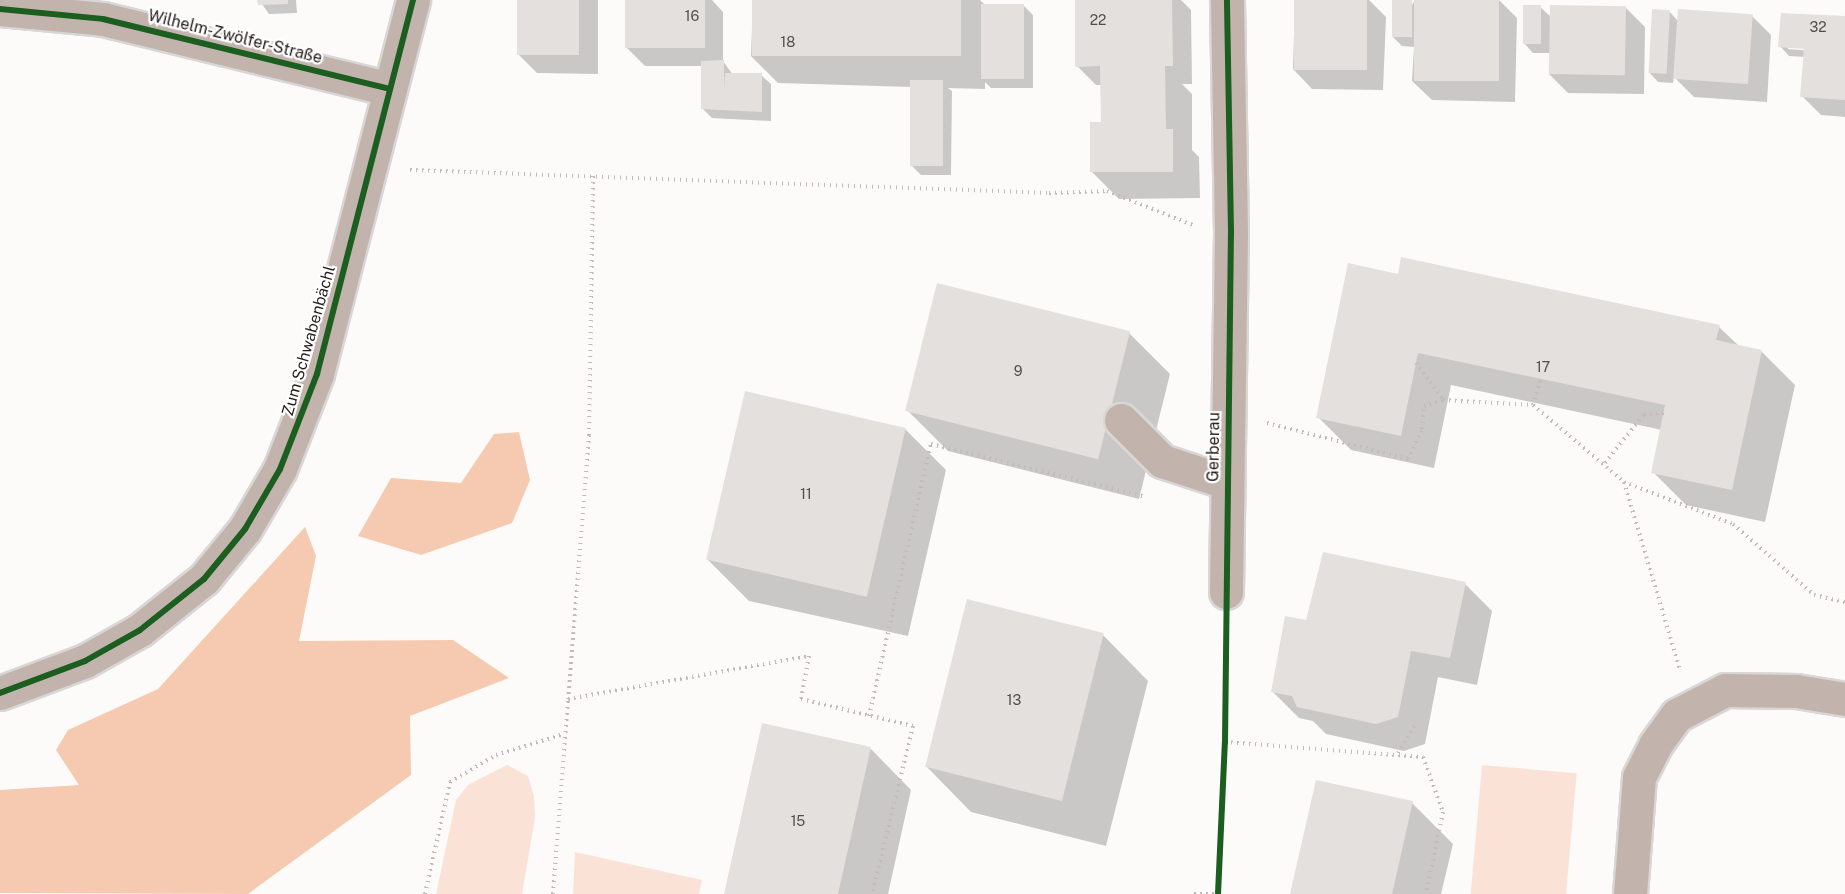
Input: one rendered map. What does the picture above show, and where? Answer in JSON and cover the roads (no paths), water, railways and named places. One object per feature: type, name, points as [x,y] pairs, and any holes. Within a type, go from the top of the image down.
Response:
[{"type":"street","name":"Zum Schwabenbächl","points":[[0,693],[85,661],[140,630],[204,579],[245,529],[280,469],[300,423],[370,168],[413,0]]},
{"type":"street","name":"Zum Schwabenbächl","points":[[390,89],[430,0]]},
{"type":"street","name":"Gerberau","points":[[1226,592],[1231,232],[1227,0]]},
{"type":"street","name":"Wilhelm-Zwölfer-Straße","points":[[0,9],[103,19],[390,89]]},
{"type":"street","name":"Gerberau","points":[[1121,420],[1162,461],[1226,482]]},
{"type":"street","points":[[1630,894],[1639,777],[1655,745],[1677,715],[1725,690],[1796,691],[1845,699]]}]
